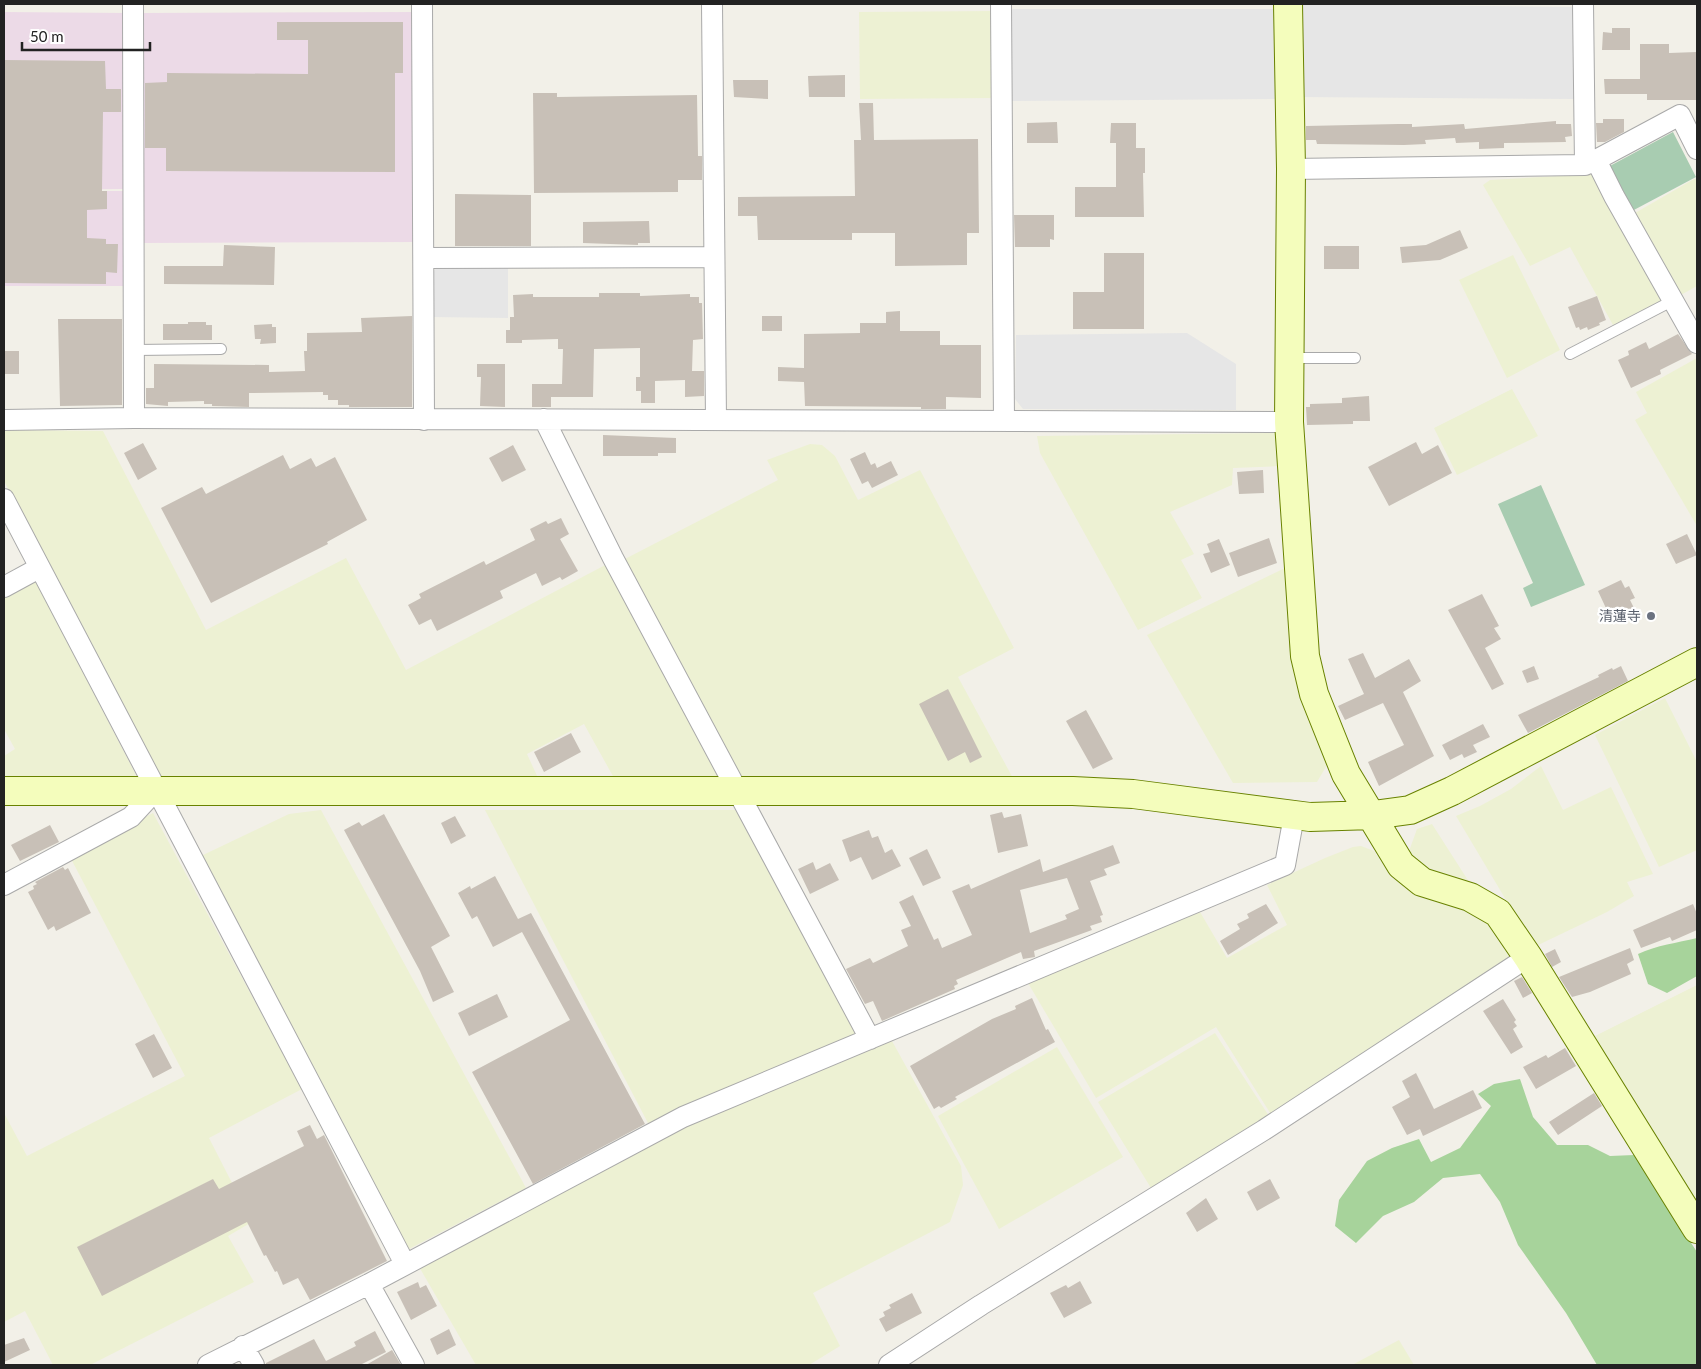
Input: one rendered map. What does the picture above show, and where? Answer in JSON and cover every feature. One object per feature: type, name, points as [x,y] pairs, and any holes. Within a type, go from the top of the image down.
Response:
[{"type":"street","points":[[133,4],[134,418]]},
{"type":"street","points":[[422,4],[424,420]]},
{"type":"street","points":[[712,4],[716,420]]},
{"type":"street","points":[[1001,4],[1004,420]]},
{"type":"street","points":[[1288,4],[1290,169],[1289,422],[1305,656],[1314,694],[1346,774],[1402,865],[1422,882],[1470,897],[1498,913],[1528,957],[1697,1229]]},
{"type":"street","points":[[1583,4],[1591,162],[1614,196],[1697,343]]},
{"type":"street","points":[[1290,169],[1591,162],[1680,115],[1697,149]]},
{"type":"street","points":[[424,258],[714,257]]},
{"type":"street","points":[[4,420],[134,418],[1289,422]]},
{"type":"street","points":[[544,419],[613,558],[740,792],[870,1039]]},
{"type":"street","points":[[4,499],[155,791],[405,1264]]},
{"type":"street","points":[[4,587],[39,568]]},
{"type":"street","points":[[4,791],[1073,791],[1132,794],[1302,817],[1372,815],[1410,810],[1452,792],[1697,662]]},
{"type":"street","points":[[208,1365],[368,1284],[684,1117],[1285,865],[1302,817],[1327,807],[1339,793],[1346,774]]},
{"type":"street","points":[[4,885],[130,817],[155,791]]},
{"type":"street","points":[[889,1365],[981,1305],[1264,1130],[1528,957]]},
{"type":"street","points":[[368,1284],[414,1365]]},
{"type":"street","points":[[243,1346],[254,1365]]},
{"type":"lane","points":[[1570,354],[1674,300]]},
{"type":"lane","points":[[135,350],[221,349]]},
{"type":"lane","points":[[1290,358],[1355,358]]},
{"type":"shaded area","points":[[1297,4],[1576,7],[1576,99],[1298,97]]},
{"type":"shaded area","points":[[1013,9],[1275,9],[1278,99],[1006,101],[1006,15]]},
{"type":"shaded area","points":[[4,12],[127,13],[124,189],[4,190]]},
{"type":"shaded area","points":[[417,12],[418,242],[144,243],[142,13]]},
{"type":"shaded area","points":[[4,191],[125,191],[123,286],[4,286]]},
{"type":"shaded area","points":[[437,267],[508,268],[508,318],[430,317],[430,276]]},
{"type":"shaded area","points":[[1187,333],[1236,364],[1236,410],[1023,409],[1015,399],[1016,335]]},
{"type":"green space","points":[[994,11],[993,98],[860,99],[859,12]]},
{"type":"green space","points":[[1673,132],[1696,177],[1632,211],[1608,167]]},
{"type":"green space","points":[[1594,174],[1664,299],[1613,325],[1570,247],[1530,266],[1483,185],[1490,180]]},
{"type":"green space","points":[[1697,179],[1697,286],[1679,296],[1635,213]]},
{"type":"green space","points":[[1513,255],[1560,350],[1507,378],[1459,280]]},
{"type":"green space","points":[[1697,358],[1697,526],[1635,420],[1647,413],[1636,392]]},
{"type":"green space","points":[[1512,389],[1538,436],[1457,475],[1434,428]]},
{"type":"green space","points":[[4,430],[103,431],[206,630],[346,558],[406,670],[609,563],[727,778],[614,778],[584,724],[527,754],[538,778],[161,777],[4,481]]},
{"type":"green space","points":[[1280,433],[1281,466],[1233,468],[1232,485],[1170,512],[1194,554],[1181,560],[1202,598],[1138,630],[1040,453],[1037,436]]},
{"type":"green space","points":[[810,444],[822,445],[835,456],[858,500],[920,470],[1014,648],[958,677],[1014,780],[741,780],[621,561],[778,480],[767,460]]},
{"type":"green space","points":[[1541,485],[1585,585],[1531,607],[1523,588],[1533,583],[1498,504]]},
{"type":"green space","points":[[1287,567],[1321,748],[1327,765],[1317,782],[1233,783],[1147,635]]},
{"type":"green space","points":[[34,578],[136,775],[126,780],[6,780],[4,777],[4,756],[15,749],[4,729],[4,590]]},
{"type":"green space","points":[[1665,698],[1697,762],[1697,850],[1659,867],[1595,735]]},
{"type":"green space","points":[[1541,766],[1563,810],[1611,787],[1653,874],[1627,882],[1634,896],[1607,912],[1534,947],[1456,816],[1480,806],[1511,789]]},
{"type":"green space","points":[[321,810],[526,1188],[409,1249],[201,856],[289,814]]},
{"type":"green space","points":[[485,810],[743,810],[858,1036],[649,1125]]},
{"type":"green space","points":[[153,813],[302,1089],[209,1138],[252,1222],[228,1236],[254,1282],[90,1365],[53,1365],[25,1311],[4,1322],[4,1113],[27,1156],[185,1076],[69,855]]},
{"type":"green space","points":[[1432,824],[1471,885],[1424,869],[1408,854],[1417,829]]},
{"type":"green space","points":[[1361,846],[1374,851],[1392,878],[1415,892],[1480,914],[1512,949],[1510,957],[1402,1032],[1272,1116],[1216,1027],[1096,1098],[1028,983],[1200,912],[1227,958],[1287,925],[1267,885],[1325,858],[1353,847]]},
{"type":"green space","points":[[1697,938],[1697,976],[1667,993],[1648,984],[1638,954],[1660,946]]},
{"type":"green space","points":[[1697,985],[1697,1213],[1591,1038]]},
{"type":"green space","points":[[1215,1033],[1269,1116],[1151,1188],[1098,1102]]},
{"type":"green space","points":[[892,1041],[961,1166],[963,1185],[950,1222],[813,1293],[840,1346],[809,1365],[476,1365],[418,1265],[688,1126]]},
{"type":"green space","points":[[1057,1047],[1123,1157],[999,1229],[938,1116]]},
{"type":"green space","points":[[1520,1079],[1533,1117],[1557,1145],[1588,1145],[1610,1156],[1634,1155],[1697,1252],[1697,1365],[1597,1365],[1566,1313],[1518,1245],[1500,1202],[1480,1174],[1443,1178],[1414,1202],[1383,1216],[1356,1243],[1335,1226],[1339,1200],[1367,1161],[1392,1148],[1419,1139],[1431,1162],[1460,1148],[1491,1106],[1478,1094],[1494,1084]]},
{"type":"green space","points":[[1399,1340],[1414,1365],[1352,1365]]},
{"type":"building","points":[[277,22],[403,22],[403,73],[395,73],[395,172],[166,171],[166,148],[145,148],[145,83],[167,82],[167,73],[308,74],[308,40],[277,40]]},
{"type":"building","points":[[1612,28],[1630,28],[1630,50],[1602,50],[1603,32],[1612,33]]},
{"type":"building","points":[[1640,44],[1669,44],[1669,53],[1697,52],[1697,100],[1647,100],[1647,94],[1605,94],[1604,79],[1640,79]]},
{"type":"building","points":[[4,60],[105,61],[106,89],[121,89],[121,112],[103,112],[102,191],[107,191],[107,209],[87,210],[87,238],[106,239],[106,244],[118,244],[117,273],[106,272],[106,284],[4,283]]},
{"type":"building","points":[[845,75],[845,97],[809,97],[808,76]]},
{"type":"building","points":[[733,80],[768,80],[768,99],[734,97]]},
{"type":"building","points":[[533,93],[557,93],[557,97],[697,95],[698,156],[702,156],[702,180],[678,180],[678,192],[534,193]]},
{"type":"building","points":[[859,103],[873,103],[874,140],[978,139],[979,233],[967,233],[967,265],[895,266],[895,233],[852,233],[852,240],[758,240],[757,216],[738,216],[738,197],[855,196],[854,140],[861,140]]},
{"type":"building","points":[[1603,119],[1624,119],[1624,132],[1605,142],[1597,142],[1596,123],[1603,123]]},
{"type":"building","points":[[1556,121],[1556,124],[1571,124],[1572,136],[1565,137],[1566,142],[1504,143],[1504,148],[1479,149],[1479,142],[1456,143],[1455,138],[1425,140],[1426,144],[1404,145],[1317,144],[1316,140],[1306,140],[1306,126],[1412,124],[1412,127],[1464,124],[1465,129]]},
{"type":"building","points":[[1057,122],[1058,143],[1027,143],[1027,123]]},
{"type":"building","points":[[1111,123],[1136,123],[1136,148],[1145,148],[1145,173],[1143,173],[1144,217],[1075,217],[1075,187],[1116,187],[1116,143],[1110,143]]},
{"type":"building","points":[[455,194],[531,195],[531,246],[455,246]]},
{"type":"building","points":[[1014,215],[1054,215],[1054,240],[1050,239],[1050,247],[1015,247]]},
{"type":"building","points":[[649,221],[650,243],[638,243],[638,245],[583,243],[583,222]]},
{"type":"building","points":[[1460,230],[1468,248],[1440,260],[1402,263],[1400,247],[1426,245]]},
{"type":"building","points":[[224,245],[275,247],[274,285],[164,284],[164,266],[223,266]]},
{"type":"building","points":[[1324,246],[1359,246],[1359,269],[1324,269]]},
{"type":"building","points":[[1104,253],[1144,253],[1144,329],[1073,329],[1073,292],[1104,292]]},
{"type":"building","points":[[599,293],[640,293],[640,296],[690,294],[690,297],[699,297],[699,303],[702,303],[703,339],[693,340],[692,371],[704,371],[704,396],[685,397],[685,380],[655,381],[655,403],[641,403],[641,391],[636,391],[636,377],[640,377],[640,348],[594,349],[593,397],[551,397],[551,407],[532,407],[532,384],[562,384],[563,349],[558,349],[558,339],[522,340],[522,343],[506,343],[506,330],[510,330],[510,317],[514,317],[513,295],[533,294],[533,297],[599,297]]},
{"type":"building","points":[[1597,296],[1606,320],[1588,330],[1587,327],[1580,330],[1579,327],[1576,328],[1568,307]]},
{"type":"building","points":[[900,311],[900,331],[940,331],[940,345],[981,345],[981,398],[946,397],[946,409],[805,406],[804,382],[778,381],[778,367],[804,368],[804,334],[860,333],[860,323],[886,323],[886,312]]},
{"type":"building","points":[[412,316],[412,407],[349,407],[349,405],[338,405],[338,400],[328,400],[328,395],[323,395],[323,392],[249,393],[249,407],[212,406],[212,404],[204,404],[204,401],[168,402],[168,406],[146,404],[146,388],[154,388],[154,364],[269,365],[269,372],[305,371],[304,351],[307,351],[307,333],[362,332],[361,318]]},
{"type":"building","points":[[762,316],[782,316],[782,331],[762,331]]},
{"type":"building","points":[[58,319],[122,319],[122,405],[60,406]]},
{"type":"building","points":[[188,322],[206,322],[206,325],[212,325],[212,340],[163,340],[163,324],[188,324]]},
{"type":"building","points":[[272,324],[272,327],[276,327],[276,343],[260,344],[261,339],[255,339],[254,325]]},
{"type":"building","points":[[1678,334],[1692,354],[1660,370],[1661,374],[1631,388],[1618,360],[1629,355],[1628,351],[1646,342],[1649,349]]},
{"type":"building","points":[[4,351],[19,351],[19,374],[4,374]]},
{"type":"building","points":[[477,364],[505,364],[505,407],[480,406],[481,377],[477,377]]},
{"type":"building","points":[[1369,396],[1370,421],[1353,421],[1353,424],[1307,425],[1306,407],[1310,407],[1310,404],[1342,403],[1342,398]]},
{"type":"building","points":[[603,435],[676,438],[676,453],[658,453],[658,456],[603,456]]},
{"type":"building","points":[[1416,442],[1422,454],[1438,445],[1452,473],[1389,506],[1368,467]]},
{"type":"building","points":[[143,443],[157,469],[138,480],[124,453]]},
{"type":"building","points":[[513,445],[526,470],[502,482],[489,458]]},
{"type":"building","points":[[865,452],[871,465],[875,463],[877,468],[891,461],[898,475],[872,488],[868,481],[862,484],[850,459]]},
{"type":"building","points":[[283,455],[290,469],[311,458],[316,467],[335,457],[367,520],[327,542],[328,544],[211,603],[161,508],[202,487],[206,494]]},
{"type":"building","points":[[1263,470],[1264,493],[1239,494],[1237,472]]},
{"type":"building","points":[[561,518],[569,534],[560,539],[578,571],[562,580],[560,577],[542,586],[536,573],[500,591],[503,598],[437,631],[431,619],[419,625],[408,605],[421,598],[419,594],[484,561],[486,565],[535,540],[530,529],[546,521],[548,524]]},
{"type":"building","points":[[1687,534],[1697,555],[1676,564],[1666,544]]},
{"type":"building","points":[[1269,538],[1277,563],[1238,577],[1229,553]]},
{"type":"building","points":[[1219,539],[1230,565],[1211,573],[1203,554],[1210,552],[1207,544]]},
{"type":"building","points":[[1621,580],[1625,588],[1629,586],[1635,598],[1630,600],[1634,608],[1611,619],[1598,591]]},
{"type":"building","points":[[1482,594],[1499,626],[1494,628],[1501,639],[1485,648],[1504,684],[1492,690],[1448,610]]},
{"type":"building","points":[[1363,653],[1375,678],[1409,659],[1421,681],[1403,692],[1434,756],[1379,786],[1368,762],[1404,745],[1383,703],[1345,720],[1338,706],[1364,694],[1348,659]]},
{"type":"building","points":[[1534,666],[1539,679],[1527,683],[1522,671]]},
{"type":"building","points":[[1621,666],[1628,681],[1528,733],[1518,715],[1599,677],[1598,675],[1612,668],[1613,670]]},
{"type":"building","points":[[948,689],[982,757],[970,763],[965,752],[948,761],[919,704]]},
{"type":"building","points":[[1086,710],[1113,759],[1093,769],[1066,721]]},
{"type":"building","points":[[1483,724],[1490,737],[1473,745],[1477,752],[1464,758],[1462,754],[1450,760],[1442,745]]},
{"type":"building","points":[[571,733],[581,752],[544,772],[534,752]]},
{"type":"building","points":[[1002,812],[1004,818],[1021,814],[1028,846],[998,853],[990,815]]},
{"type":"building","points":[[384,814],[450,936],[431,947],[454,992],[433,1002],[420,971],[344,830],[359,822],[362,826]]},
{"type":"building","points":[[455,816],[466,836],[451,844],[441,823]]},
{"type":"building","points":[[50,825],[59,842],[20,861],[11,845]]},
{"type":"building","points":[[869,830],[872,838],[878,836],[885,853],[892,849],[901,866],[872,880],[861,857],[850,862],[842,840]]},
{"type":"building","points":[[1113,845],[1120,863],[1104,869],[1107,875],[1090,881],[1103,915],[1100,916],[1102,922],[1090,926],[1092,930],[1034,951],[1035,957],[1023,959],[1021,952],[956,980],[958,984],[954,986],[955,989],[882,1021],[873,1001],[865,1004],[846,969],[870,958],[873,963],[908,946],[901,930],[911,926],[899,902],[913,895],[934,940],[938,938],[942,948],[972,935],[952,891],[969,884],[971,889],[1040,859],[1043,872]],"holes":[[[1067,878],[1079,909],[1065,915],[1067,919],[1030,933],[1020,890]]]},
{"type":"building","points":[[927,849],[941,878],[923,886],[909,858]]},
{"type":"building","points":[[813,862],[816,870],[830,863],[839,880],[810,894],[798,869]]},
{"type":"building","points":[[63,867],[65,870],[68,868],[91,913],[56,931],[54,926],[48,930],[28,892],[34,889],[33,886],[37,884],[35,882]]},
{"type":"building","points":[[495,876],[518,919],[531,913],[645,1124],[533,1184],[472,1072],[570,1020],[522,932],[493,947],[477,916],[472,919],[458,893],[470,886],[471,889]]},
{"type":"building","points":[[1266,904],[1278,923],[1228,955],[1220,941],[1240,929],[1237,924],[1249,918],[1247,914]]},
{"type":"building","points":[[1693,904],[1697,914],[1697,930],[1672,941],[1670,937],[1641,948],[1633,930]]},
{"type":"building","points":[[1630,948],[1634,960],[1627,964],[1631,974],[1590,992],[1572,997],[1559,977]]},
{"type":"building","points":[[1555,949],[1561,962],[1552,967],[1545,954]]},
{"type":"building","points":[[1522,977],[1532,993],[1523,998],[1514,981]]},
{"type":"building","points":[[497,994],[508,1017],[469,1036],[458,1013]]},
{"type":"building","points":[[1032,998],[1046,1030],[1048,1029],[1055,1042],[955,1097],[957,1099],[941,1108],[939,1106],[934,1109],[910,1066],[992,1019],[1016,1009],[1015,1006]]},
{"type":"building","points":[[1503,999],[1516,1020],[1514,1022],[1517,1026],[1513,1029],[1523,1047],[1511,1054],[1483,1011]]},
{"type":"building","points":[[154,1034],[172,1068],[153,1078],[135,1044]]},
{"type":"building","points":[[1565,1048],[1576,1066],[1536,1089],[1523,1067],[1546,1055],[1548,1058]]},
{"type":"building","points":[[1416,1073],[1434,1109],[1473,1090],[1482,1108],[1423,1136],[1420,1129],[1407,1135],[1392,1107],[1410,1097],[1402,1081]]},
{"type":"building","points":[[1594,1093],[1602,1106],[1558,1135],[1549,1122]]},
{"type":"building","points":[[310,1125],[317,1139],[324,1135],[387,1261],[310,1300],[298,1278],[283,1285],[277,1271],[275,1272],[266,1255],[264,1256],[247,1222],[102,1296],[77,1247],[213,1179],[219,1189],[304,1146],[297,1131]]},
{"type":"building","points":[[1270,1179],[1280,1198],[1257,1211],[1247,1192]]},
{"type":"building","points":[[1206,1198],[1218,1219],[1197,1232],[1186,1213]]},
{"type":"building","points":[[1080,1281],[1092,1303],[1064,1318],[1050,1293],[1066,1285],[1068,1288]]},
{"type":"building","points":[[418,1282],[420,1288],[426,1285],[437,1306],[411,1320],[397,1292]]},
{"type":"building","points":[[912,1293],[922,1313],[886,1332],[879,1319],[885,1316],[883,1312],[891,1308],[889,1305]]},
{"type":"building","points":[[449,1329],[456,1345],[437,1355],[430,1339]]},
{"type":"building","points":[[375,1331],[386,1352],[360,1365],[266,1365],[266,1363],[314,1339],[326,1361],[356,1346],[354,1342]]},
{"type":"building","points":[[24,1338],[30,1350],[4,1362],[4,1345]]},
{"type":"building","points":[[392,1350],[401,1365],[366,1365]]},
{"type":"place","name":"清蓮寺","points":[[1651,616]]}]
